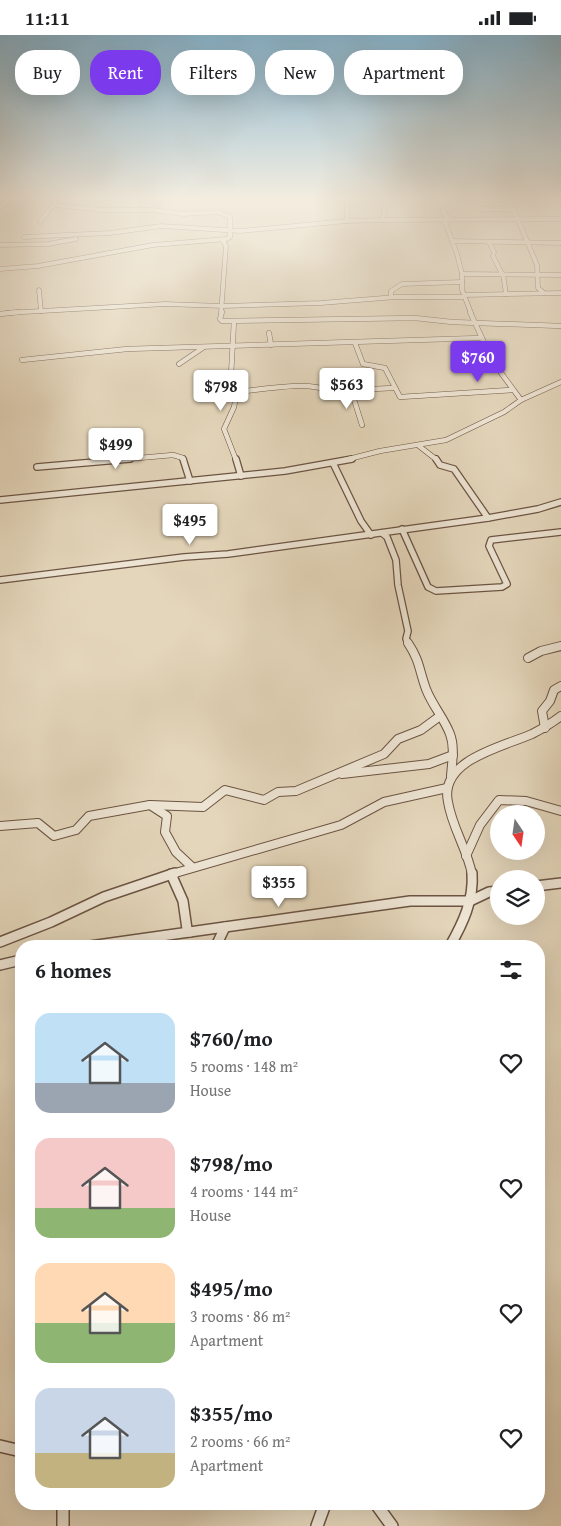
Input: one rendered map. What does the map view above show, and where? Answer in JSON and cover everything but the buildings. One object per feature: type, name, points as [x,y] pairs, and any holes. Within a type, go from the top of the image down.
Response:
[{"type":"street","points":[[0,269],[40,266]]},
{"type":"street","points":[[225,266],[224,306],[220,319],[234,321],[415,318],[452,323],[561,326]]},
{"type":"street","points":[[459,266],[462,274],[462,290],[489,356],[521,400]]},
{"type":"street","points":[[497,266],[502,274],[506,294]]},
{"type":"street","points":[[536,266],[538,288],[544,293]]},
{"type":"street","points":[[462,274],[561,275]]},
{"type":"street","points":[[391,297],[391,291],[402,284],[462,282]]},
{"type":"street","points":[[39,290],[42,311]]},
{"type":"street","points":[[0,314],[165,303],[224,306],[321,303],[391,297],[561,293]]},
{"type":"street","points":[[234,321],[231,375],[237,392],[234,407],[224,429],[232,446],[241,476]]},
{"type":"street","points":[[269,333],[271,345]]},
{"type":"street","points":[[22,360],[107,351],[206,346],[481,338]]},
{"type":"street","points":[[355,343],[360,361],[363,364],[385,368],[400,397],[512,390]]},
{"type":"street","points":[[179,364],[206,346]]},
{"type":"street","points":[[0,500],[241,476],[333,463],[380,451],[419,446],[446,440],[504,412],[521,400],[561,381]]},
{"type":"street","points":[[237,392],[299,387],[321,387],[329,391],[394,388]]},
{"type":"street","points":[[351,390],[362,425]]},
{"type":"street","points":[[419,446],[436,457],[440,465],[454,469],[488,518]]},
{"type":"street","points":[[37,467],[173,455],[183,458],[190,481]]},
{"type":"street","points":[[333,463],[361,521],[371,535]]},
{"type":"street","points":[[0,580],[176,558],[228,554],[371,535],[488,518],[538,509],[561,502]]},
{"type":"street","points":[[402,529],[428,587],[436,591],[502,587],[507,584],[489,546],[491,541],[561,531]]},
{"type":"street","points":[[382,533],[387,537],[396,560],[398,585],[408,631],[406,639],[418,658],[426,689],[450,734],[453,755],[451,776],[447,789],[448,809],[472,873],[473,890],[453,940]]},
{"type":"street","points":[[528,658],[541,651],[561,646]]},
{"type":"street","points":[[545,728],[542,711],[550,701],[554,690],[561,686]]},
{"type":"street","points":[[0,825],[38,823],[54,836],[76,830],[89,816],[150,805],[203,807],[225,789],[264,800],[278,792],[296,791],[384,753],[398,739],[421,730],[440,716]]},
{"type":"street","points":[[451,776],[475,757],[534,735],[561,716]]},
{"type":"street","points":[[333,775],[429,764],[453,755]]},
{"type":"street","points":[[0,942],[50,922],[104,897],[171,874],[342,825],[384,802],[422,791],[447,789]]},
{"type":"street","points":[[466,856],[480,825],[500,800],[526,801],[561,811]]},
{"type":"street","points":[[150,805],[167,816],[165,832],[176,852],[192,867]]},
{"type":"street","points":[[171,874],[187,911],[187,929],[190,932]]},
{"type":"street","points":[[545,885],[561,883]]},
{"type":"street","points":[[133,940],[410,901],[470,901],[490,892]]},
{"type":"street","points":[[219,940],[225,927]]},
{"type":"street","points":[[0,965],[15,961]]},
{"type":"street","points":[[0,1446],[15,1450]]},
{"type":"street","points":[[63,1510],[63,1526]]},
{"type":"street","points":[[317,1526],[323,1510]]},
{"type":"street","points":[[380,1510],[392,1526]]}]
